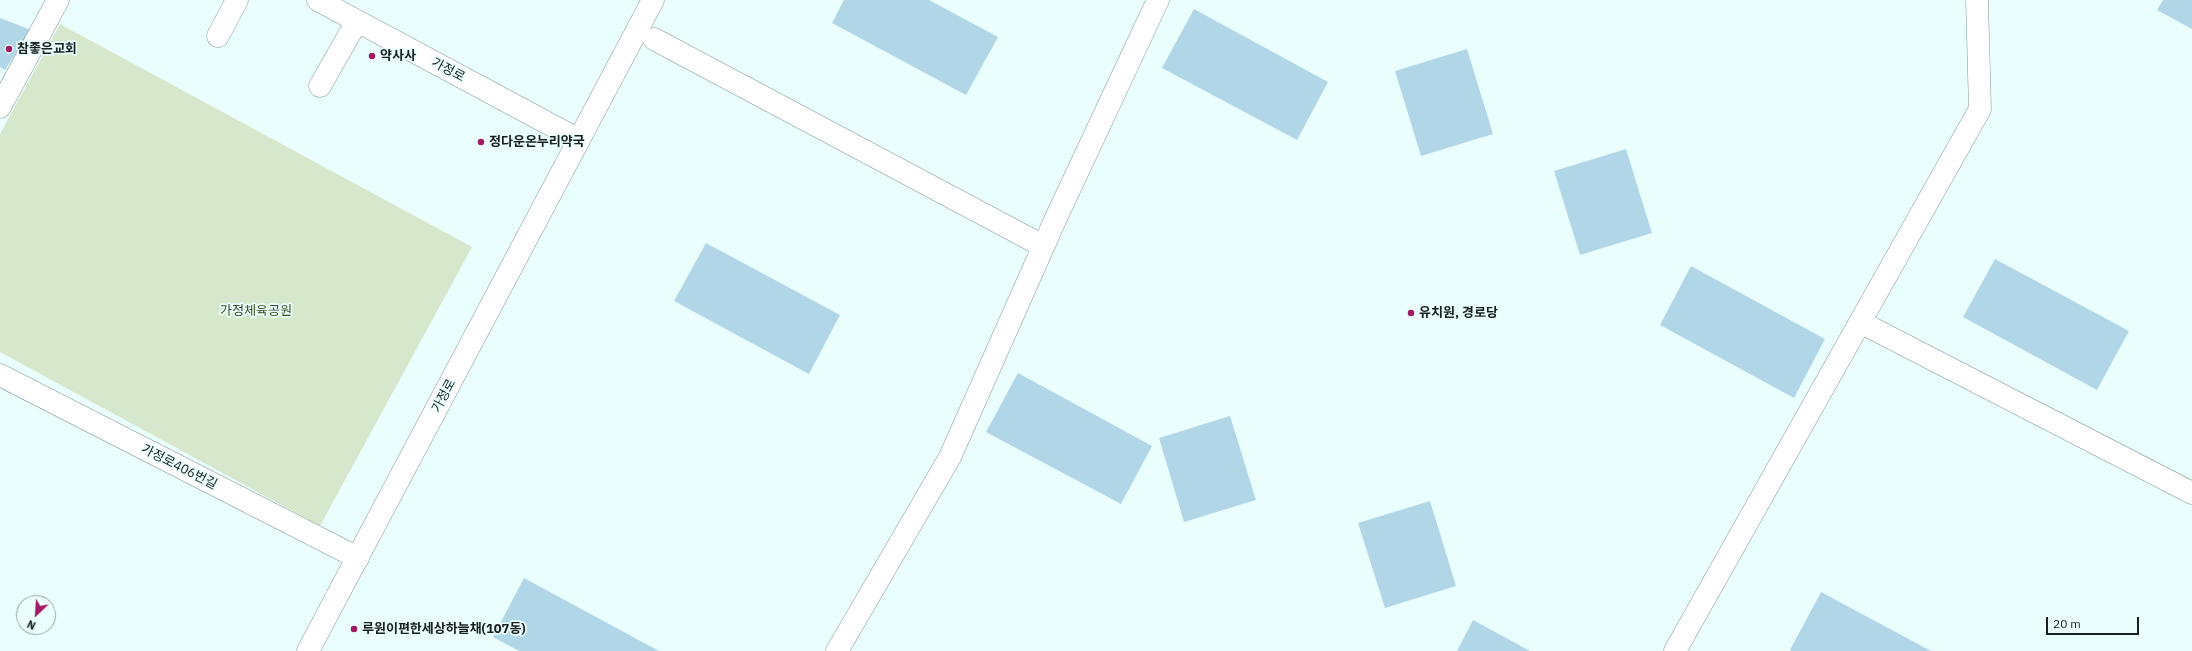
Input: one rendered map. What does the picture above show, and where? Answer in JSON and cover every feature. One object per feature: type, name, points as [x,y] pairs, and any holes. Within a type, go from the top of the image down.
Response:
[{"type":"street","points":[[3,94],[58,0]]},
{"type":"street","points":[[218,36],[237,0]]},
{"type":"street","name":"가정로","points":[[318,0],[579,140]]},
{"type":"street","name":"가정로","points":[[308,651],[579,140],[651,0]]},
{"type":"street","points":[[837,651],[950,457],[1043,246],[1158,0]]},
{"type":"street","points":[[1675,651],[1980,109],[1977,0]]},
{"type":"street","points":[[320,86],[357,21]]},
{"type":"street","points":[[654,39],[1043,246]]},
{"type":"street","points":[[1860,322],[2192,493]]},
{"type":"street","name":"가정로406번길","points":[[0,375],[358,558]]},
{"type":"green space","name":"가정체육공원","points":[[60,24],[472,247],[320,526],[0,352],[0,134]]},
{"type":"building","points":[[844,0],[929,0],[998,37],[966,95],[832,23]]},
{"type":"building","points":[[2163,0],[2192,0],[2192,29],[2157,10]]},
{"type":"building","points":[[1194,9],[1328,82],[1297,140],[1162,68]]},
{"type":"building","name":"참좋은교회","points":[[0,18],[31,30],[5,70],[0,67]]},
{"type":"building","points":[[1467,49],[1493,134],[1421,156],[1395,71]]},
{"type":"building","points":[[1626,149],[1652,233],[1580,255],[1554,171]]},
{"type":"building","points":[[706,243],[840,315],[809,374],[674,301]]},
{"type":"building","points":[[1995,259],[2129,331],[2097,390],[1963,317]]},
{"type":"building","points":[[1691,266],[1825,339],[1794,398],[1660,325]]},
{"type":"building","points":[[1018,373],[1152,446],[1121,504],[986,432]]},
{"type":"building","points":[[1230,416],[1256,500],[1184,522],[1159,438]]},
{"type":"building","points":[[1430,501],[1456,586],[1385,608],[1358,523]]},
{"type":"building","points":[[524,578],[659,651],[519,651],[493,637]]},
{"type":"building","points":[[1821,592],[1931,651],[1791,651],[1790,650]]},
{"type":"building","points":[[1473,620],[1530,651],[1457,651]]},
{"type":"place","name":"참좋은교회","points":[[9,49]]},
{"type":"place","name":"약사사","points":[[372,56]]},
{"type":"place","name":"정다운온누리약국","points":[[481,142]]},
{"type":"place","name":"유치원, 경로당","points":[[1411,313]]},
{"type":"place","name":"루원이편한세상하늘채(107동)","points":[[354,629]]}]
